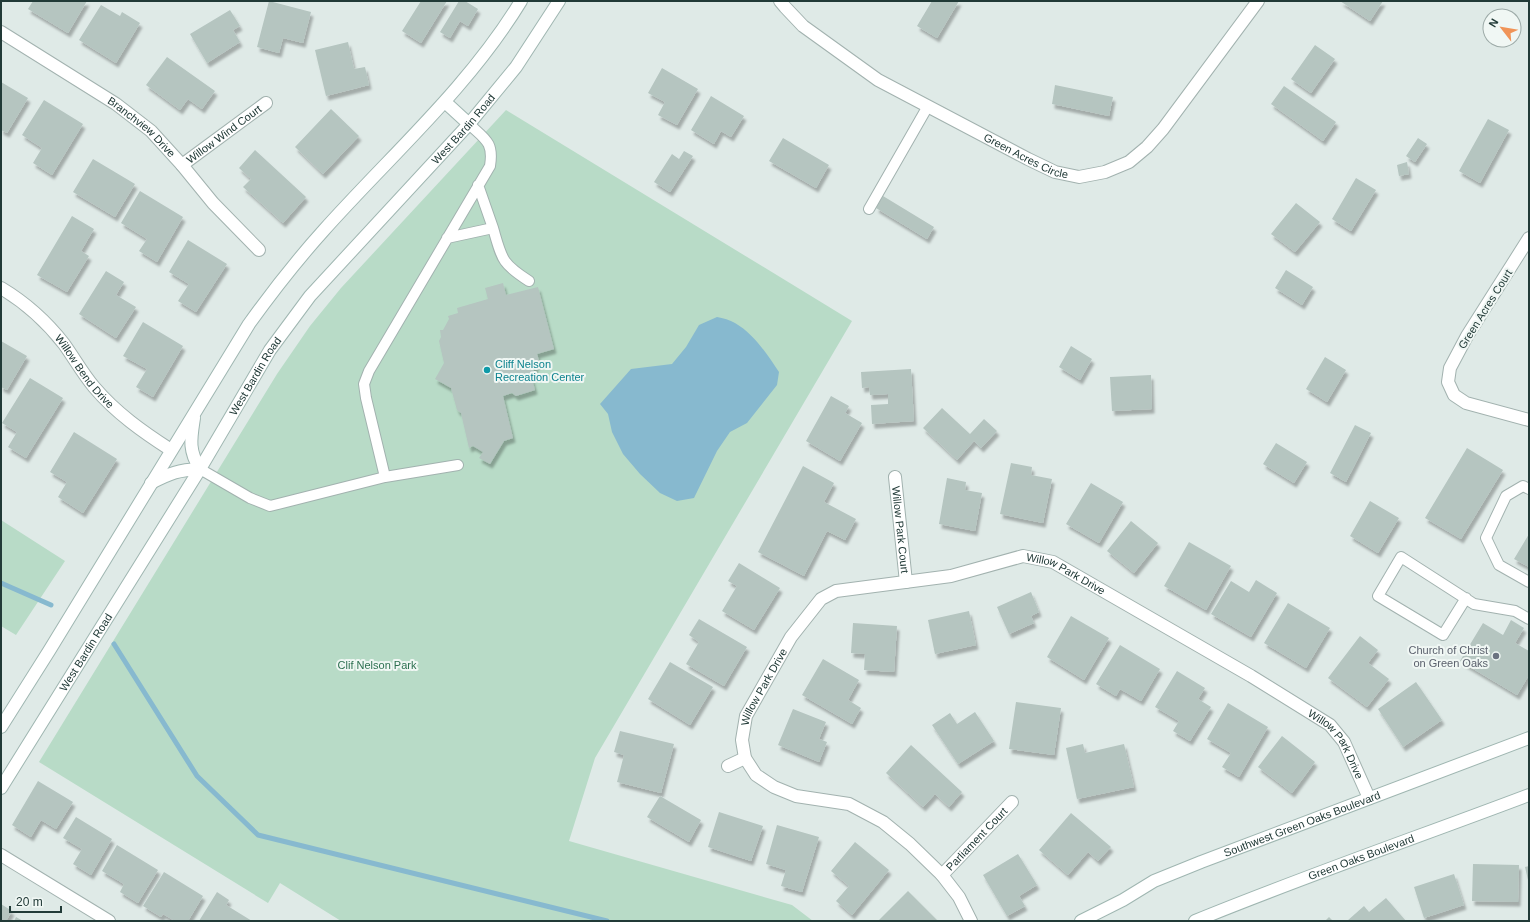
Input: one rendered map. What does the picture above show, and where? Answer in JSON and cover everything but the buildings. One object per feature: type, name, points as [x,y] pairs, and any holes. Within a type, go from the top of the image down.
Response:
[{"type":"street","points":[[1,727],[50,651],[249,324],[284,276],[324,229],[445,102],[481,58],[521,1]]},
{"type":"street","name":"West Bardin Road","points":[[1,788],[200,469],[270,350],[310,296],[469,124],[516,67],[559,1]]},
{"type":"street","name":"Green Acres Circle","points":[[780,1],[803,26],[878,80],[1028,159],[1055,172],[1079,177],[1105,172],[1129,162],[1147,147],[1163,129],[1258,1]]},
{"type":"street","name":"Branchview Drive","points":[[1,32],[116,104],[151,131],[213,202],[259,250]]},
{"type":"street","points":[[445,102],[469,124]]},
{"type":"street","name":"Willow Wind Court","points":[[182,165],[266,103]]},
{"type":"street","name":"Green Acres Court","points":[[1529,238],[1467,336],[1450,368],[1448,382],[1454,395],[1466,403],[1529,420]]},
{"type":"street","name":"Willow Bend Drive","points":[[1,288],[18,298],[41,317],[64,344],[93,386],[113,408],[142,431],[172,450]]},
{"type":"street","points":[[151,483],[181,470],[200,469],[194,458],[190,442],[195,412]]},
{"type":"street","name":"Willow Park Court","points":[[895,477],[906,582]]},
{"type":"street","name":"Willow Park Drive","points":[[745,758],[742,740],[746,716],[791,638],[821,599],[836,591],[951,576],[1023,556],[1053,562],[1251,676],[1330,724],[1344,742],[1369,798]]},
{"type":"street","name":"Southwest Green Oaks Boulevard","points":[[1081,921],[1122,900],[1154,881],[1238,847],[1529,738]]},
{"type":"street","points":[[728,766],[745,758],[756,775],[774,787],[796,796],[849,804],[883,822],[910,844],[942,875],[959,897],[971,921]]},
{"type":"street","name":"Green Oaks Boulevard","points":[[1194,921],[1260,894],[1398,845],[1529,795]]},
{"type":"street","name":"Parliament Court","points":[[942,875],[1012,802]]},
{"type":"street","points":[[1,855],[109,921]]},
{"type":"lane","points":[[869,209],[928,106]]},
{"type":"lane","points":[[385,477],[364,384],[369,371],[490,166],[492,153],[487,141],[469,124]]},
{"type":"lane","points":[[478,185],[493,228],[500,254],[507,265],[529,281]]},
{"type":"lane","points":[[447,238],[493,228]]},
{"type":"lane","points":[[200,469],[250,498],[270,506],[385,477],[458,465]]},
{"type":"lane","points":[[1529,489],[1523,486],[1506,496],[1486,538],[1498,565],[1529,582]]},
{"type":"lane","points":[[1466,598],[1443,635],[1378,596],[1401,558],[1466,598],[1474,604],[1515,611],[1529,619]]},
{"type":"green space","name":"Clif Nelson Park","points":[[506,110],[852,321],[595,758],[569,841],[792,905],[813,921],[341,921],[280,883],[268,903],[39,762],[277,374],[310,326],[341,288]]},
{"type":"green space","points":[[1,520],[65,561],[16,635],[1,626]]},
{"type":"water","points":[[717,317],[735,323],[748,333],[765,351],[779,372],[777,385],[747,423],[730,432],[717,451],[694,498],[677,501],[660,493],[640,474],[623,454],[612,432],[608,414],[600,404],[631,369],[672,364],[686,347],[699,325]]},
{"type":"waterway","points":[[1,583],[51,605]]},
{"type":"waterway","points":[[114,644],[197,776],[258,835],[607,921]]},
{"type":"place","name":"Cliff Nelson Recreation Center","points":[[487,370]]},
{"type":"place","name":"Church of Christ on Green Oaks","points":[[1496,656]]}]
